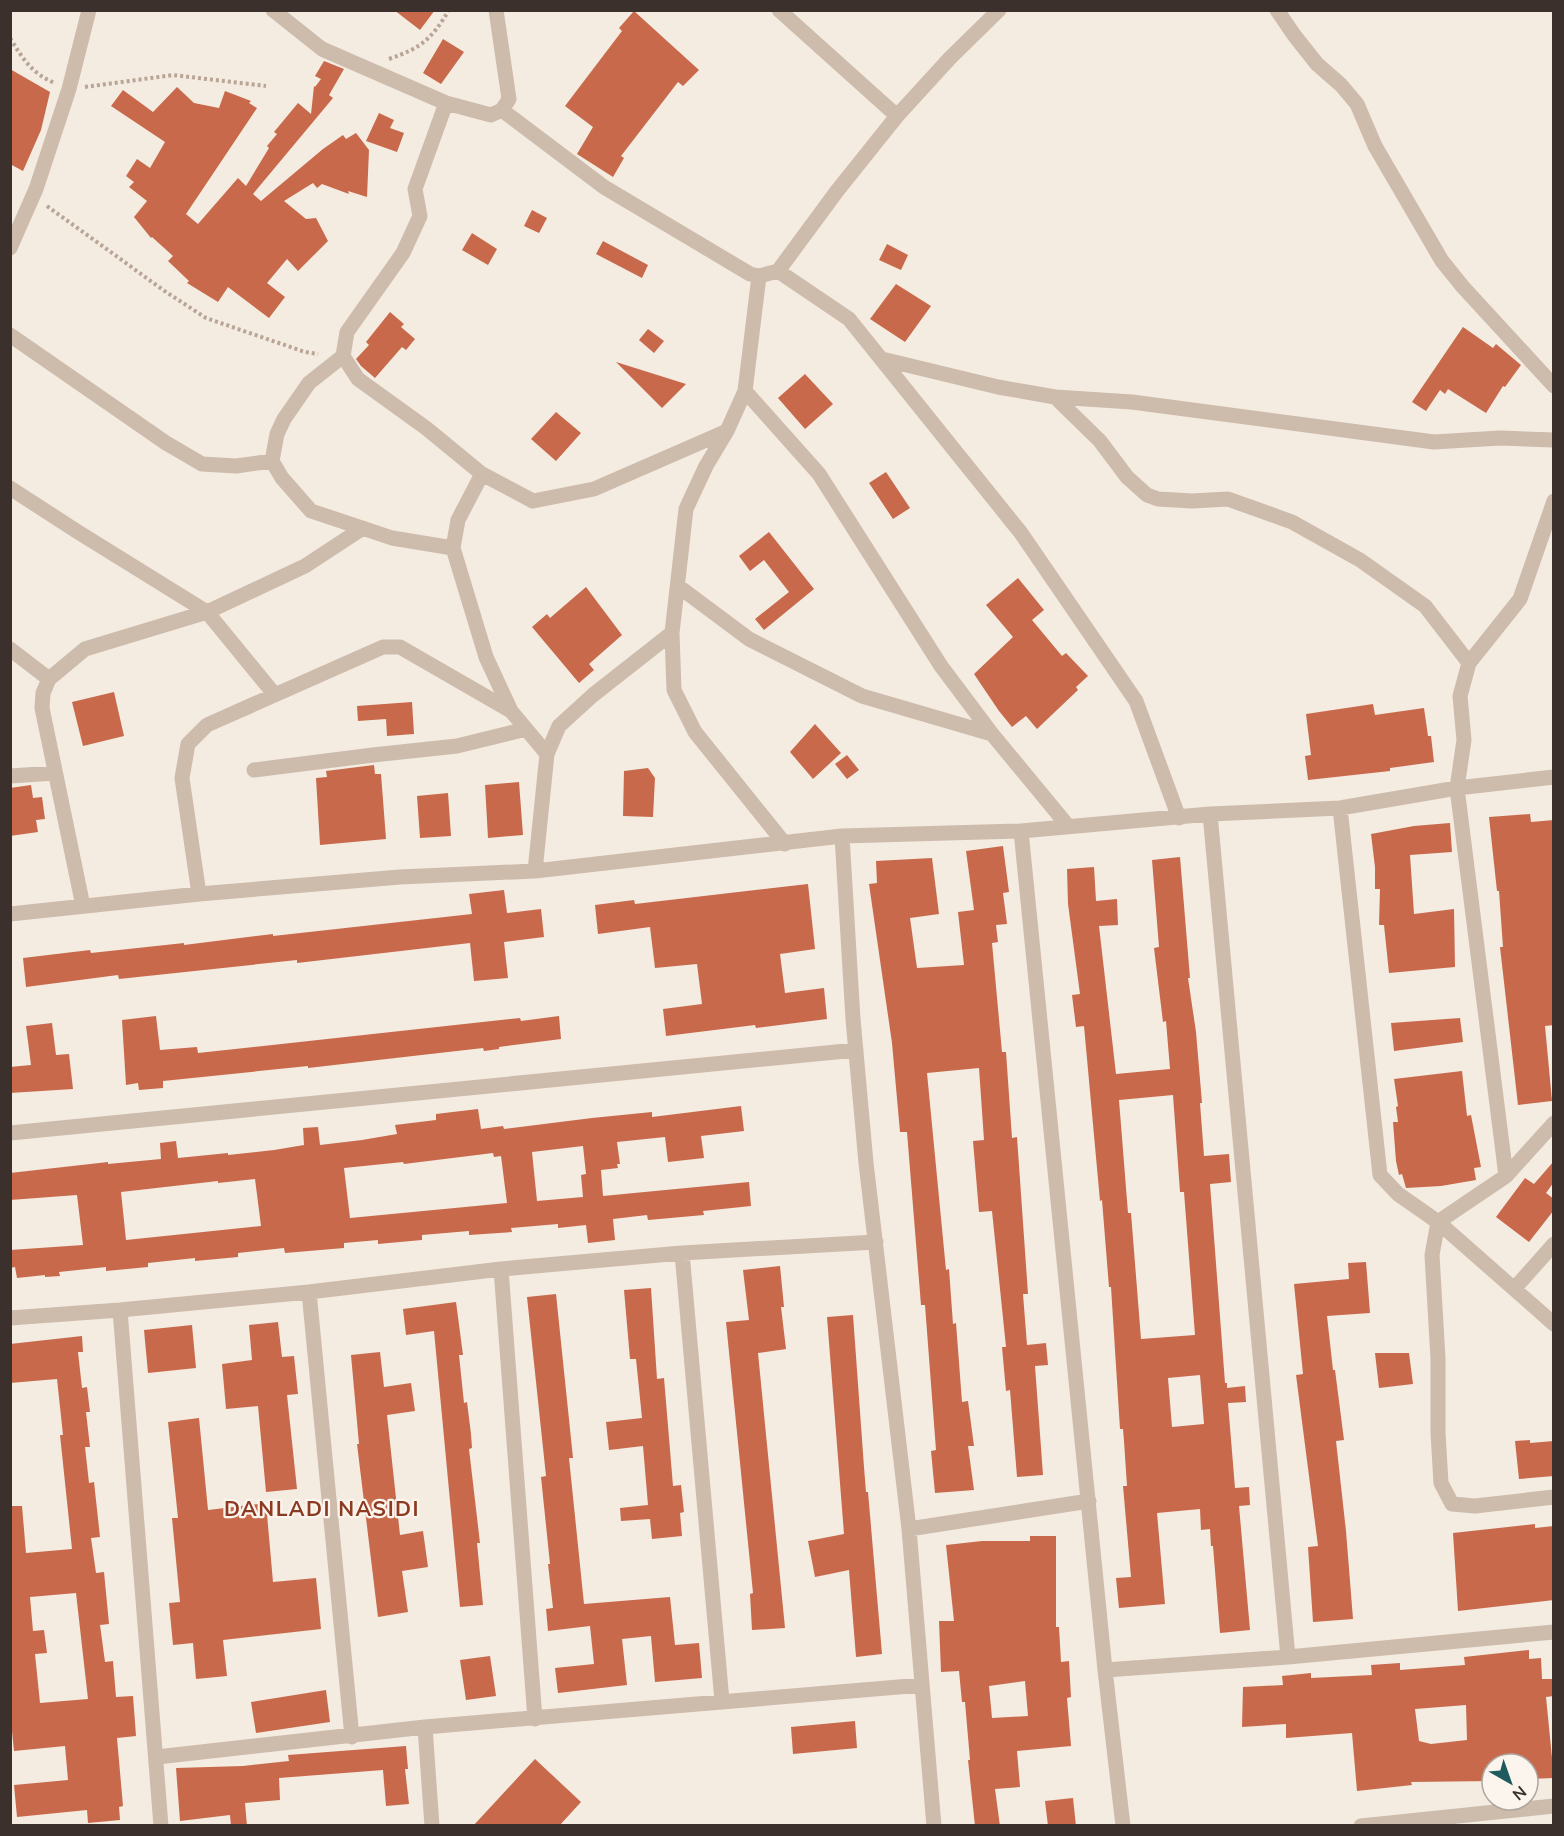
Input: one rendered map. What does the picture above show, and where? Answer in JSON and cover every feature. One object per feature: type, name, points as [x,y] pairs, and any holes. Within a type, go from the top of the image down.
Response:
[{"type":"street","points":[[10,248],[33,196],[69,89],[89,10]]},
{"type":"street","points":[[273,10],[322,49],[446,103],[491,115],[502,110],[509,99],[496,10]]},
{"type":"street","points":[[779,10],[897,116]]},
{"type":"street","points":[[502,110],[604,187],[750,274],[759,276],[778,271],[837,191],[897,116],[950,58],[999,10]]},
{"type":"street","points":[[1277,10],[1317,63],[1341,85],[1357,104],[1375,146],[1442,261],[1470,295],[1554,386]]},
{"type":"street","points":[[446,103],[416,189],[420,216],[403,253],[347,332],[343,356],[309,383],[290,410],[277,434],[273,461],[282,478],[311,511],[392,538],[453,548]]},
{"type":"street","points":[[778,271],[849,319],[1022,533],[1136,701],[1179,818]]},
{"type":"street","points":[[759,276],[745,391],[686,509],[672,633],[674,690],[696,732],[785,844]]},
{"type":"street","points":[[10,335],[166,443],[202,464],[236,466],[273,461]]},
{"type":"street","points":[[343,356],[358,379],[426,428],[482,474],[533,501],[594,489],[727,431]]},
{"type":"street","points":[[882,359],[998,387],[1055,397],[1132,402],[1434,442],[1500,438],[1554,440]]},
{"type":"street","points":[[745,391],[819,474],[941,666],[992,734],[1068,826]]},
{"type":"street","points":[[1055,397],[1100,441],[1127,477],[1147,495],[1158,499],[1192,501],[1228,499],[1292,522],[1360,560],[1425,606],[1469,663]]},
{"type":"street","points":[[482,474],[458,520],[453,548],[486,657],[511,711],[547,754]]},
{"type":"street","points":[[10,488],[207,612],[275,695]]},
{"type":"street","points":[[1506,1176],[1457,788],[1464,740],[1460,696],[1469,663],[1520,599],[1554,501]]},
{"type":"street","points":[[83,906],[42,708],[43,693],[49,678],[85,649],[207,612],[305,566],[363,528]]},
{"type":"street","points":[[678,586],[749,639],[862,696],[992,734]]},
{"type":"street","points":[[535,871],[547,754],[559,726],[593,695],[672,633]]},
{"type":"street","points":[[199,894],[182,778],[188,744],[207,725],[383,647],[400,647],[511,711]]},
{"type":"street","points":[[10,649],[49,678]]},
{"type":"street","points":[[254,770],[373,754],[457,746],[526,729]]},
{"type":"street","points":[[10,776],[55,773]]},
{"type":"street","points":[[10,914],[199,894],[400,877],[535,871],[842,836],[1021,831],[1210,814],[1340,808],[1457,788],[1554,777]]},
{"type":"street","points":[[1340,808],[1380,1175],[1398,1194],[1438,1222],[1554,1324]]},
{"type":"street","points":[[1210,814],[1288,1657]]},
{"type":"street","points":[[1021,831],[1105,1670],[1123,1826]]},
{"type":"street","points":[[842,836],[856,1050],[909,1528],[934,1826]]},
{"type":"street","points":[[10,1133],[856,1050]]},
{"type":"street","points":[[1554,1123],[1506,1176],[1438,1222],[1432,1255],[1438,1359],[1441,1483],[1452,1504],[1475,1506],[1554,1497]]},
{"type":"street","points":[[10,1318],[309,1292],[501,1269],[682,1253],[876,1242]]},
{"type":"street","points":[[1514,1289],[1554,1244]]},
{"type":"street","points":[[682,1253],[722,1701]]},
{"type":"street","points":[[501,1269],[535,1719]]},
{"type":"street","points":[[309,1292],[352,1737]]},
{"type":"street","points":[[120,1310],[161,1826]]},
{"type":"street","points":[[909,1528],[1089,1502]]},
{"type":"street","points":[[1105,1670],[1288,1657],[1554,1632]]},
{"type":"street","points":[[157,1757],[352,1737],[425,1727],[922,1684]]},
{"type":"street","points":[[425,1727],[432,1826]]},
{"type":"street","points":[[1362,1826],[1554,1806]]},
{"type":"path","points":[[386,60],[415,50],[436,31],[449,10]]},
{"type":"path","points":[[10,38],[39,77],[69,89],[173,75],[266,86]]},
{"type":"path","points":[[33,196],[166,292],[206,318],[305,352],[343,356]]},
{"type":"building","points":[[394,10],[435,10],[420,30]]},
{"type":"building","points":[[634,11],[699,70],[683,86],[678,82],[621,156],[624,158],[613,177],[577,154],[593,127],[565,106],[622,31],[619,28]]},
{"type":"building","points":[[443,39],[464,52],[441,84],[423,73]]},
{"type":"building","points":[[324,61],[344,69],[329,95],[333,98],[253,194],[261,201],[323,149],[343,135],[346,139],[356,133],[369,150],[367,197],[348,191],[349,194],[322,184],[317,188],[313,183],[284,201],[306,219],[316,218],[328,241],[298,271],[287,259],[267,283],[285,297],[269,318],[228,287],[218,302],[187,283],[189,281],[168,261],[173,256],[151,238],[134,217],[147,201],[129,187],[134,182],[126,176],[137,159],[150,168],[165,142],[111,106],[123,90],[153,112],[177,87],[194,103],[219,108],[225,91],[251,101],[249,103],[257,108],[186,214],[198,224],[238,178],[246,186],[269,148],[267,146],[277,134],[274,132],[298,103],[311,114],[314,86],[321,79],[315,76]]},
{"type":"building","points":[[10,69],[50,92],[41,130],[23,171],[10,164]]},
{"type":"building","points":[[379,113],[394,120],[390,128],[404,133],[397,152],[366,141]]},
{"type":"building","points":[[532,210],[547,218],[539,233],[524,226]]},
{"type":"building","points":[[472,233],[497,249],[488,265],[462,250]]},
{"type":"building","points":[[603,241],[648,265],[642,278],[596,254]]},
{"type":"building","points":[[887,244],[908,255],[901,270],[879,260]]},
{"type":"building","points":[[896,284],[931,306],[905,342],[870,319]]},
{"type":"building","points":[[390,312],[404,324],[401,327],[415,339],[406,350],[402,347],[375,378],[356,359],[369,345],[366,342]]},
{"type":"building","points":[[1463,327],[1493,348],[1496,344],[1521,365],[1505,387],[1503,386],[1486,413],[1448,389],[1445,394],[1440,390],[1426,411],[1412,402]]},
{"type":"building","points":[[648,329],[664,341],[654,353],[639,340]]},
{"type":"building","points":[[616,362],[686,384],[662,408]]},
{"type":"building","points":[[805,374],[833,404],[805,429],[778,398]]},
{"type":"building","points":[[556,412],[581,433],[556,461],[531,439]]},
{"type":"building","points":[[886,472],[910,508],[893,519],[869,483]]},
{"type":"building","points":[[769,532],[814,589],[764,630],[755,619],[789,592],[764,560],[750,571],[739,556]]},
{"type":"building","points":[[1018,578],[1044,610],[1032,620],[1062,656],[1066,653],[1088,676],[1076,687],[1078,690],[1037,729],[1026,716],[1012,727],[974,674],[1013,637],[986,605]]},
{"type":"building","points":[[586,587],[622,635],[589,664],[594,670],[579,683],[532,627],[547,614],[550,618]]},
{"type":"building","points":[[114,692],[124,736],[83,746],[72,702]]},
{"type":"building","points":[[412,702],[414,734],[387,736],[386,719],[358,721],[357,706]]},
{"type":"building","points":[[1373,704],[1375,715],[1424,708],[1434,762],[1390,768],[1390,771],[1308,780],[1305,756],[1311,755],[1306,714]]},
{"type":"building","points":[[815,724],[841,753],[813,779],[790,752]]},
{"type":"building","points":[[847,755],[859,770],[847,779],[835,764]]},
{"type":"building","points":[[374,765],[375,774],[381,774],[386,839],[320,845],[316,778],[327,777],[326,771]]},
{"type":"building","points":[[648,768],[655,778],[653,817],[623,816],[624,771]]},
{"type":"building","points":[[519,782],[523,835],[488,838],[485,785]]},
{"type":"building","points":[[31,785],[33,798],[42,797],[45,819],[36,820],[38,832],[10,836],[10,788]]},
{"type":"building","points":[[448,793],[451,836],[420,838],[417,796]]},
{"type":"building","points":[[1530,814],[1531,822],[1554,820],[1554,1025],[1545,1026],[1552,1101],[1518,1105],[1500,947],[1503,947],[1499,891],[1497,891],[1489,817]]},
{"type":"building","points":[[1450,823],[1452,852],[1410,855],[1414,914],[1454,909],[1455,967],[1389,973],[1384,925],[1379,925],[1380,889],[1375,889],[1371,834],[1414,826]]},
{"type":"building","points":[[1003,846],[1009,892],[1003,893],[1007,924],[996,925],[998,942],[992,943],[1002,1052],[1006,1052],[1012,1138],[1017,1137],[1028,1294],[1023,1294],[1027,1345],[1046,1343],[1048,1365],[1035,1366],[1043,1475],[1017,1477],[1010,1390],[1006,1391],[1002,1347],[1006,1347],[992,1211],[979,1212],[973,1141],[984,1140],[979,1068],[927,1073],[946,1270],[949,1269],[953,1324],[956,1323],[962,1402],[968,1401],[974,1446],[968,1446],[974,1490],[935,1493],[931,1451],[936,1450],[925,1305],[921,1305],[907,1132],[900,1132],[892,1043],[869,884],[877,883],[876,861],[932,858],[939,914],[910,918],[917,968],[964,965],[958,912],[974,910],[966,851]]},
{"type":"building","points":[[1180,857],[1190,978],[1188,978],[1196,1032],[1202,1103],[1200,1103],[1204,1156],[1229,1154],[1231,1182],[1210,1184],[1225,1383],[1227,1383],[1227,1388],[1245,1386],[1246,1402],[1228,1403],[1235,1488],[1249,1487],[1250,1505],[1239,1506],[1250,1630],[1220,1633],[1213,1546],[1211,1546],[1210,1529],[1201,1530],[1200,1509],[1157,1513],[1165,1604],[1119,1608],[1116,1578],[1131,1577],[1123,1486],[1127,1486],[1124,1441],[1123,1429],[1120,1429],[1111,1287],[1109,1287],[1102,1200],[1100,1201],[1084,1026],[1076,1027],[1072,995],[1080,994],[1068,904],[1067,869],[1094,867],[1096,901],[1117,899],[1118,925],[1099,926],[1116,1074],[1170,1069],[1166,1021],[1163,1022],[1154,948],[1159,947],[1152,860]],"holes":[[[1173,1095],[1180,1192],[1184,1192],[1195,1335],[1141,1339],[1119,1100]],[[1200,1375],[1204,1424],[1172,1427],[1168,1378]]]},
{"type":"building","points":[[808,884],[815,949],[780,954],[785,993],[824,988],[827,1019],[666,1036],[663,1009],[702,1004],[697,964],[655,968],[650,927],[598,934],[595,905],[634,900],[635,904]]},
{"type":"building","points":[[504,890],[507,913],[541,909],[544,937],[504,942],[508,978],[474,981],[470,943],[297,963],[297,960],[119,979],[118,975],[26,987],[23,958],[90,950],[91,953],[184,943],[184,945],[472,914],[469,894]]},
{"type":"building","points":[[156,1016],[160,1050],[197,1047],[198,1053],[520,1018],[521,1021],[559,1016],[561,1039],[484,1051],[483,1048],[308,1068],[308,1066],[163,1081],[163,1088],[139,1090],[138,1083],[126,1085],[122,1020]]},
{"type":"building","points":[[1460,1018],[1463,1042],[1394,1051],[1391,1023]]},
{"type":"building","points":[[52,1023],[56,1055],[69,1054],[73,1089],[10,1093],[10,1067],[31,1065],[26,1026]]},
{"type":"building","points":[[1462,1071],[1467,1116],[1471,1115],[1481,1167],[1474,1168],[1476,1180],[1441,1186],[1406,1188],[1402,1174],[1399,1175],[1396,1161],[1393,1122],[1398,1122],[1396,1107],[1398,1106],[1394,1079]]},
{"type":"building","points":[[741,1106],[744,1131],[701,1136],[704,1158],[668,1162],[665,1137],[617,1142],[620,1164],[617,1164],[618,1168],[601,1170],[603,1196],[749,1182],[751,1206],[703,1211],[704,1215],[648,1220],[647,1215],[613,1219],[615,1240],[588,1243],[586,1225],[558,1228],[558,1224],[511,1228],[512,1232],[469,1235],[469,1231],[422,1235],[422,1240],[378,1244],[378,1240],[344,1243],[344,1248],[285,1253],[284,1248],[238,1253],[238,1257],[195,1261],[195,1258],[148,1263],[148,1267],[106,1271],[106,1267],[59,1272],[60,1276],[17,1278],[15,1267],[10,1268],[10,1250],[83,1245],[77,1195],[10,1200],[10,1173],[108,1162],[108,1164],[161,1159],[160,1143],[176,1141],[178,1158],[274,1150],[304,1145],[303,1128],[318,1127],[320,1145],[362,1140],[397,1134],[395,1125],[436,1120],[436,1114],[478,1109],[481,1129],[503,1126],[504,1129],[652,1112],[652,1117]],"holes":[[[583,1146],[586,1174],[581,1175],[583,1197],[537,1201],[532,1152]],[[493,1153],[494,1157],[501,1156],[507,1203],[350,1218],[344,1168],[403,1162],[404,1164]],[[255,1179],[261,1226],[126,1240],[121,1192],[218,1181],[218,1183]]]},
{"type":"building","points":[[1554,1161],[1554,1182],[1546,1193],[1554,1199],[1554,1210],[1529,1242],[1496,1217],[1525,1178],[1534,1184]]},
{"type":"building","points":[[1366,1262],[1370,1313],[1327,1316],[1344,1440],[1336,1441],[1353,1619],[1313,1622],[1308,1547],[1318,1546],[1296,1375],[1303,1374],[1294,1284],[1349,1279],[1348,1263]]},
{"type":"building","points":[[780,1266],[784,1307],[781,1307],[786,1349],[758,1353],[785,1628],[752,1630],[750,1594],[753,1593],[726,1322],[749,1320],[743,1270]]},
{"type":"building","points":[[651,1288],[657,1379],[664,1378],[673,1486],[681,1485],[684,1512],[680,1513],[682,1536],[652,1539],[650,1519],[621,1521],[620,1508],[648,1505],[643,1446],[609,1450],[606,1422],[642,1418],[636,1359],[630,1359],[624,1290]]},
{"type":"building","points":[[556,1294],[573,1458],[569,1458],[584,1604],[670,1597],[675,1645],[699,1643],[702,1678],[655,1682],[651,1636],[622,1639],[627,1685],[558,1693],[555,1668],[594,1664],[590,1626],[548,1631],[546,1609],[553,1608],[541,1477],[546,1476],[527,1297]]},
{"type":"building","points":[[456,1302],[463,1355],[459,1355],[464,1403],[467,1402],[471,1434],[472,1448],[469,1449],[480,1543],[477,1543],[483,1605],[460,1607],[434,1331],[406,1335],[403,1309]]},
{"type":"building","points":[[853,1315],[866,1492],[868,1492],[882,1654],[856,1657],[849,1570],[815,1577],[808,1541],[844,1534],[827,1317]]},
{"type":"building","points":[[278,1322],[282,1357],[294,1356],[298,1394],[287,1395],[297,1489],[266,1492],[258,1406],[226,1409],[222,1364],[252,1360],[249,1325]]},
{"type":"building","points":[[192,1325],[196,1368],[148,1373],[144,1330]]},
{"type":"building","points":[[82,1336],[83,1352],[78,1352],[82,1388],[87,1387],[90,1412],[86,1412],[90,1447],[85,1447],[89,1483],[94,1482],[100,1537],[91,1538],[96,1573],[104,1572],[109,1624],[100,1625],[105,1662],[113,1661],[116,1697],[133,1696],[136,1736],[117,1738],[123,1806],[119,1807],[120,1820],[88,1823],[87,1810],[17,1817],[14,1785],[68,1780],[65,1746],[14,1751],[10,1711],[10,1506],[22,1506],[26,1553],[72,1549],[60,1435],[63,1435],[57,1379],[10,1383],[10,1344]],"holes":[[[76,1593],[88,1699],[40,1703],[35,1654],[47,1653],[44,1630],[33,1631],[30,1597]]]},
{"type":"building","points":[[380,1352],[384,1387],[411,1383],[415,1411],[387,1415],[400,1535],[423,1531],[428,1567],[402,1571],[408,1612],[378,1617],[357,1444],[359,1444],[351,1355]]},
{"type":"building","points":[[1375,1353],[1409,1353],[1413,1384],[1379,1388]]},
{"type":"building","points":[[199,1418],[208,1510],[266,1503],[273,1582],[316,1578],[321,1629],[223,1640],[227,1676],[196,1679],[193,1643],[173,1645],[169,1603],[180,1602],[172,1518],[178,1518],[168,1422]]},
{"type":"building","points":[[1530,1440],[1530,1443],[1554,1441],[1554,1476],[1519,1479],[1515,1441]]},
{"type":"building","points":[[1535,1524],[1535,1528],[1554,1526],[1554,1600],[1458,1611],[1453,1533]]},
{"type":"building","points":[[1030,1536],[1056,1536],[1056,1627],[1059,1627],[1061,1662],[1069,1661],[1071,1697],[1067,1698],[1071,1746],[1017,1751],[1020,1787],[995,1789],[1000,1826],[975,1826],[965,1702],[962,1702],[959,1671],[941,1672],[939,1621],[954,1621],[946,1545],[982,1541],[1030,1541]],"holes":[[[1025,1681],[1028,1716],[992,1718],[989,1686]]]},
{"type":"building","points":[[1529,1650],[1529,1659],[1541,1658],[1542,1679],[1554,1679],[1554,1696],[1546,1697],[1554,1778],[1540,1779],[1540,1752],[1480,1752],[1480,1781],[1411,1782],[1412,1785],[1357,1791],[1352,1733],[1286,1738],[1286,1724],[1242,1727],[1243,1687],[1283,1685],[1282,1676],[1311,1673],[1311,1678],[1372,1675],[1371,1665],[1400,1663],[1400,1670],[1465,1665],[1464,1657]],"holes":[[[1466,1705],[1467,1740],[1431,1744],[1419,1741],[1415,1709]]]},
{"type":"building","points":[[490,1656],[496,1696],[466,1700],[460,1660]]},
{"type":"building","points":[[326,1690],[330,1722],[256,1733],[251,1702]]},
{"type":"building","points":[[855,1721],[857,1748],[793,1754],[791,1727]]},
{"type":"building","points":[[406,1746],[408,1769],[405,1769],[409,1804],[386,1806],[383,1770],[279,1778],[280,1800],[245,1803],[247,1826],[231,1826],[230,1815],[180,1821],[176,1768],[243,1766],[289,1761],[288,1755]]},
{"type":"building","points":[[535,1759],[581,1802],[559,1826],[473,1826]]},
{"type":"building","points":[[1073,1798],[1076,1826],[1048,1826],[1045,1801]]},
{"type":"district","name":"DANLADI NASIDI","points":[[322,1509]]}]
